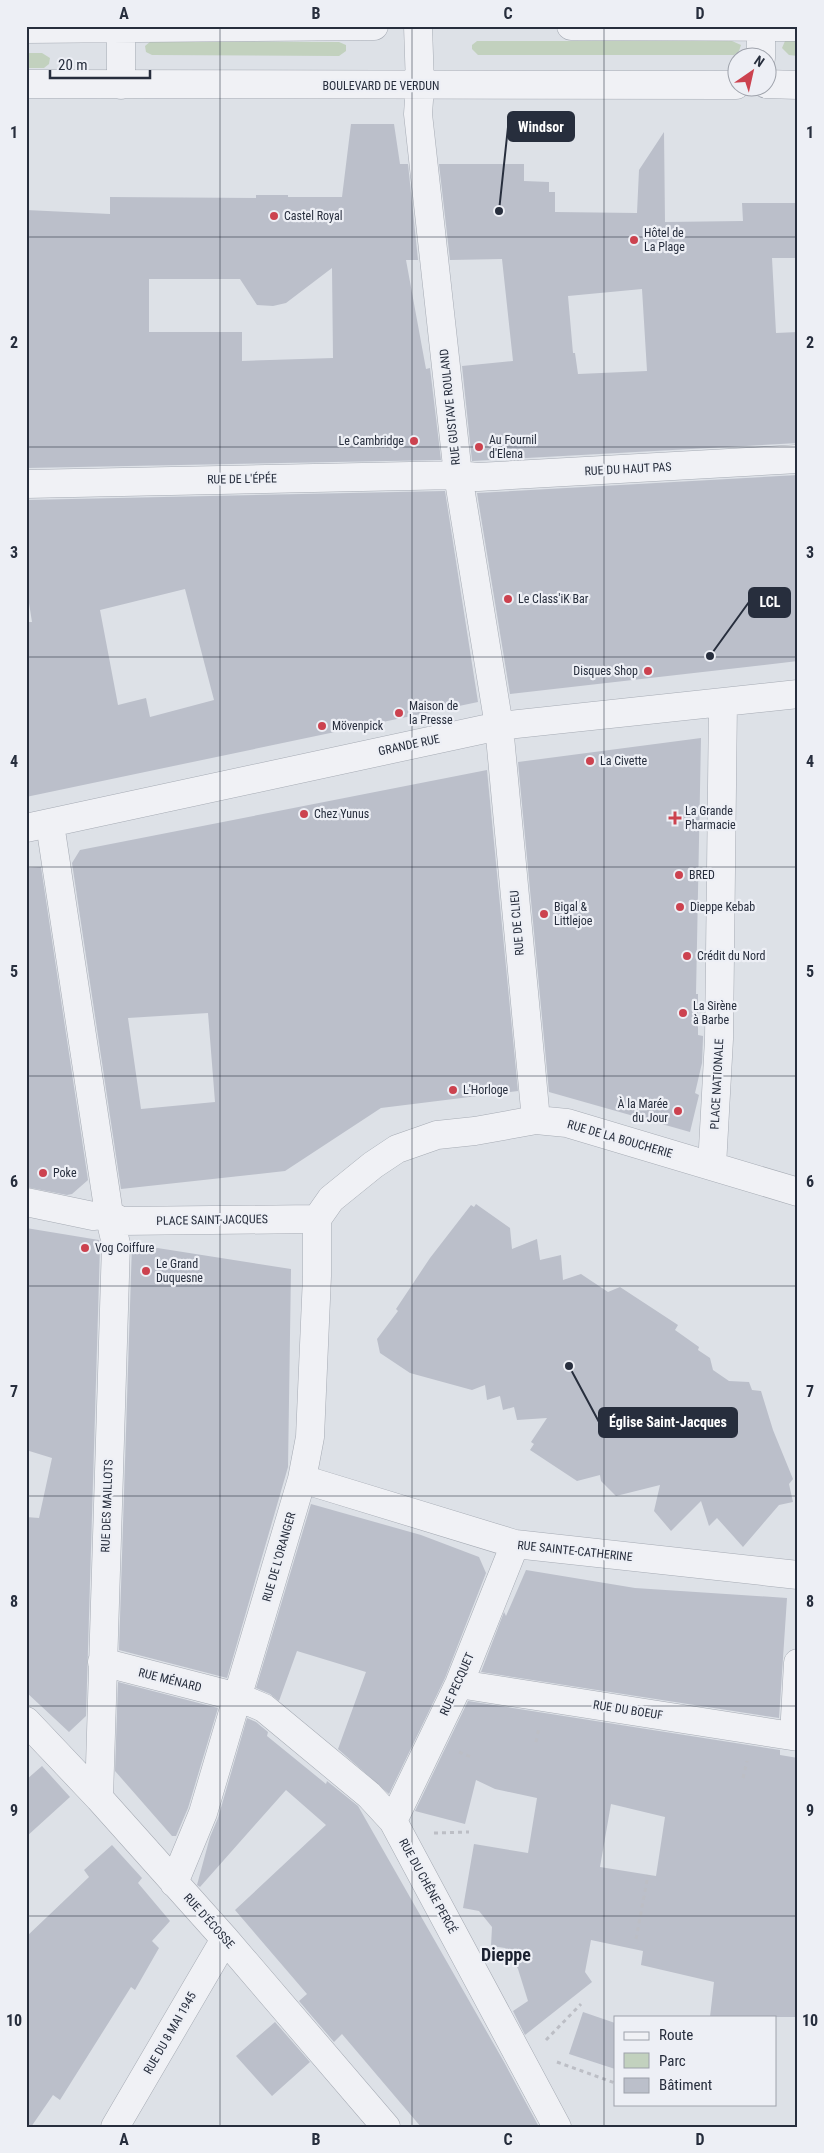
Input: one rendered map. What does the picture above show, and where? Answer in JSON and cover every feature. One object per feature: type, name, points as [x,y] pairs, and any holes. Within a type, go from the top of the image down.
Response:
[{"type":"street","points":[[26,30],[374,26]]},
{"type":"street","name":"RUE GUSTAVE ROULAND","points":[[418,26],[420,86],[418,114],[460,486],[498,726]]},
{"type":"street","points":[[571,26],[798,27]]},
{"type":"street","points":[[761,27],[761,48]]},
{"type":"street","points":[[121,28],[121,84]]},
{"type":"street","name":"BOULEVARD DE VERDUN","points":[[26,84],[420,86],[726,84]]},
{"type":"street","points":[[776,84],[798,85]]},
{"type":"street","name":"RUE DU HAUT PAS","points":[[460,486],[478,477],[798,460]]},
{"type":"street","name":"RUE DE L'ÉPÉE","points":[[26,484],[460,486]]},
{"type":"street","name":"GRANDE RUE","points":[[38,826],[498,726],[798,694]]},
{"type":"street","name":"PLACE NATIONALE","points":[[712,1166],[720,1019],[723,702]]},
{"type":"street","name":"RUE DE CLIEU","points":[[498,726],[536,1120]]},
{"type":"street","name":"RUE DES MAILLOTS","points":[[38,826],[116,1244],[99,1798]]},
{"type":"street","name":"RUE DE LA BOUCHERIE","points":[[317,1219],[331,1199],[373,1165],[398,1149],[437,1135],[475,1131],[536,1120],[567,1123],[798,1192]]},
{"type":"street","name":"PLACE SAINT-JACQUES","points":[[26,1202],[93,1216],[109,1214],[121,1221],[317,1219]]},
{"type":"street","name":"RUE DE L'ORANGER","points":[[174,1882],[203,1813],[302,1478],[310,1437],[318,1276],[317,1219]]},
{"type":"street","name":"RUE SAINTE-CATHERINE","points":[[302,1478],[515,1544],[798,1575]]},
{"type":"street","name":"RUE PECQUET","points":[[393,1822],[459,1684],[515,1544]]},
{"type":"street","name":"RUE MÉNARD","points":[[102,1662],[238,1697]]},
{"type":"street","points":[[796,1736],[798,1663]]},
{"type":"street","name":"RUE DU BOEUF","points":[[459,1684],[796,1736]]},
{"type":"street","name":"RUE DU CHÊNE PERCÉ","points":[[238,1697],[264,1708],[369,1795],[393,1822],[524,2049],[557,2127]]},
{"type":"street","name":"RUE D'ÉCOSSE","points":[[31,1733],[99,1798],[225,1939],[386,2127]]},
{"type":"street","name":"RUE DU 8 MAI 1945","points":[[115,2127],[225,1939]]},
{"type":"path","points":[[636,1939],[648,1875]]},
{"type":"path","points":[[524,2049],[581,2004]]},
{"type":"path","points":[[524,2049],[614,2083]]},
{"type":"green space","points":[[789,38],[798,38],[798,56],[789,55],[782,48],[785,41]]},
{"type":"green space","points":[[151,41],[339,42],[346,45],[346,51],[339,56],[152,55],[146,52],[145,46]]},
{"type":"green space","points":[[477,41],[732,41],[741,45],[740,48],[726,48],[726,55],[478,55],[472,49],[472,45]]},
{"type":"green space","points":[[26,53],[42,53],[50,58],[49,64],[44,68],[26,68]]},
{"type":"building","points":[[351,124],[394,124],[400,164],[408,164],[418,260],[406,260],[426,369],[430,368],[441,460],[26,468],[26,210],[110,214],[110,197],[256,198],[256,195],[288,195],[288,197],[342,197]],"holes":[[[332,268],[333,358],[242,361],[242,332],[149,332],[149,279],[240,279],[257,305],[273,306],[286,303]]]},
{"type":"building","points":[[664,132],[665,222],[743,221],[742,203],[798,203],[798,258],[772,258],[776,333],[798,332],[798,443],[472,461],[462,366],[513,361],[502,259],[450,260],[439,164],[524,164],[524,181],[549,182],[549,192],[555,192],[555,212],[637,213],[639,170]],"holes":[[[642,289],[647,371],[578,374],[575,353],[573,353],[568,296]]]},
{"type":"building","points":[[798,475],[798,661],[510,694],[477,493]]},
{"type":"building","points":[[445,491],[478,702],[26,797],[26,622],[32,622],[26,584],[26,500]],"holes":[[[185,589],[214,700],[150,717],[146,698],[118,705],[100,610]]]},
{"type":"building","points":[[701,738],[696,994],[698,994],[698,1035],[703,1036],[703,1038],[702,1063],[695,1093],[699,1095],[690,1132],[549,1092],[518,762]]},
{"type":"building","points":[[487,770],[518,1091],[381,1108],[285,1171],[121,1189],[72,863],[80,850]],"holes":[[[208,1013],[215,1102],[141,1109],[128,1018]]]},
{"type":"building","points":[[41,867],[88,1180],[72,1194],[67,1195],[26,1187],[26,868]]},
{"type":"building","points":[[476,1204],[510,1228],[512,1249],[537,1239],[540,1260],[561,1255],[563,1280],[581,1274],[608,1292],[620,1287],[678,1325],[675,1330],[699,1347],[698,1350],[710,1358],[713,1370],[729,1381],[749,1382],[752,1390],[761,1391],[773,1430],[793,1479],[789,1484],[793,1502],[779,1505],[743,1547],[717,1518],[709,1526],[701,1501],[671,1531],[654,1511],[660,1485],[616,1496],[601,1481],[600,1475],[577,1481],[530,1450],[534,1444],[531,1442],[547,1418],[517,1420],[514,1407],[503,1410],[500,1396],[487,1400],[485,1385],[472,1390],[410,1373],[380,1353],[377,1339],[398,1311],[396,1309],[430,1258],[471,1205],[474,1207]]},
{"type":"building","points":[[26,1228],[99,1240],[100,1246],[86,1716],[69,1732],[26,1692],[26,1517],[39,1518],[52,1458],[26,1450]]},
{"type":"building","points":[[132,1244],[291,1269],[288,1467],[227,1678],[119,1650]]},
{"type":"building","points":[[311,1504],[421,1535],[479,1557],[486,1573],[445,1678],[389,1794],[338,1749],[366,1672],[297,1651],[279,1701],[270,1694],[256,1688]]},
{"type":"building","points":[[526,1570],[635,1588],[787,1598],[779,1718],[481,1672],[504,1612],[506,1616]]},
{"type":"building","points":[[118,1682],[218,1708],[188,1808],[176,1836],[172,1836],[115,1771]]},
{"type":"building","points":[[468,1701],[780,1750],[780,1755],[798,1758],[798,2017],[710,2016],[714,1982],[641,1965],[643,1951],[591,1940],[585,1972],[592,1982],[525,2035],[513,2011],[528,2001],[518,1969],[505,1948],[491,1946],[492,1927],[479,1911],[463,1908],[474,1844],[528,1853],[537,1798],[495,1789],[476,1780],[465,1824],[415,1811]],"holes":[[[611,1804],[665,1817],[656,1876],[600,1867]]]},
{"type":"building","points":[[247,1718],[256,1722],[268,1732],[267,1736],[326,1784],[327,1781],[358,1806],[539,2127],[421,2127],[342,2034],[334,2042],[299,2001],[307,1994],[235,1910],[326,1825],[286,1790],[200,1887],[197,1885]]},
{"type":"building","points":[[42,1766],[70,1797],[26,1837],[26,1780]]},
{"type":"building","points":[[112,1845],[142,1878],[138,1883],[170,1921],[152,1941],[159,1948],[135,1990],[131,1987],[60,2100],[53,2095],[31,2127],[26,2127],[26,1937],[89,1877],[84,1870]]},
{"type":"building","points":[[583,2012],[614,2023],[614,2069],[569,2054]]},
{"type":"building","points":[[275,2022],[310,2062],[272,2096],[236,2056]]},
{"type":"place","name":"Windsor","points":[[499,211]]},
{"type":"place","name":"Castel Royal","points":[[274,216]]},
{"type":"place","name":"Hôtel de La Plage","points":[[634,240]]},
{"type":"place","name":"Le Cambridge","points":[[414,441]]},
{"type":"place","name":"Au Fournil d'Elena","points":[[479,447]]},
{"type":"place","name":"Le Class'iK Bar","points":[[508,599]]},
{"type":"place","name":"LCL","points":[[710,656]]},
{"type":"place","name":"Disques Shop","points":[[648,671]]},
{"type":"place","name":"Maison de la Presse","points":[[399,713]]},
{"type":"place","name":"Mövenpick","points":[[322,726]]},
{"type":"place","name":"La Civette","points":[[590,761]]},
{"type":"place","name":"Chez Yunus","points":[[304,814]]},
{"type":"place","name":"La Grande Pharmacie","points":[[675,818]]},
{"type":"place","name":"BRED","points":[[679,875]]},
{"type":"place","name":"Dieppe Kebab","points":[[680,907]]},
{"type":"place","name":"Bigal & Littlejoe","points":[[544,914]]},
{"type":"place","name":"Crédit du Nord","points":[[687,956]]},
{"type":"place","name":"La Sirène à Barbe","points":[[683,1013]]},
{"type":"place","name":"L'Horloge","points":[[453,1090]]},
{"type":"place","name":"À la Marée du Jour","points":[[678,1111]]},
{"type":"place","name":"Poke","points":[[43,1173]]},
{"type":"place","name":"Vog Coiffure","points":[[85,1248]]},
{"type":"place","name":"Le Grand Duquesne","points":[[146,1271]]},
{"type":"place","name":"Église Saint-Jacques","points":[[569,1366]]},
{"type":"district","name":"Dieppe","points":[[506,1954]]}]
